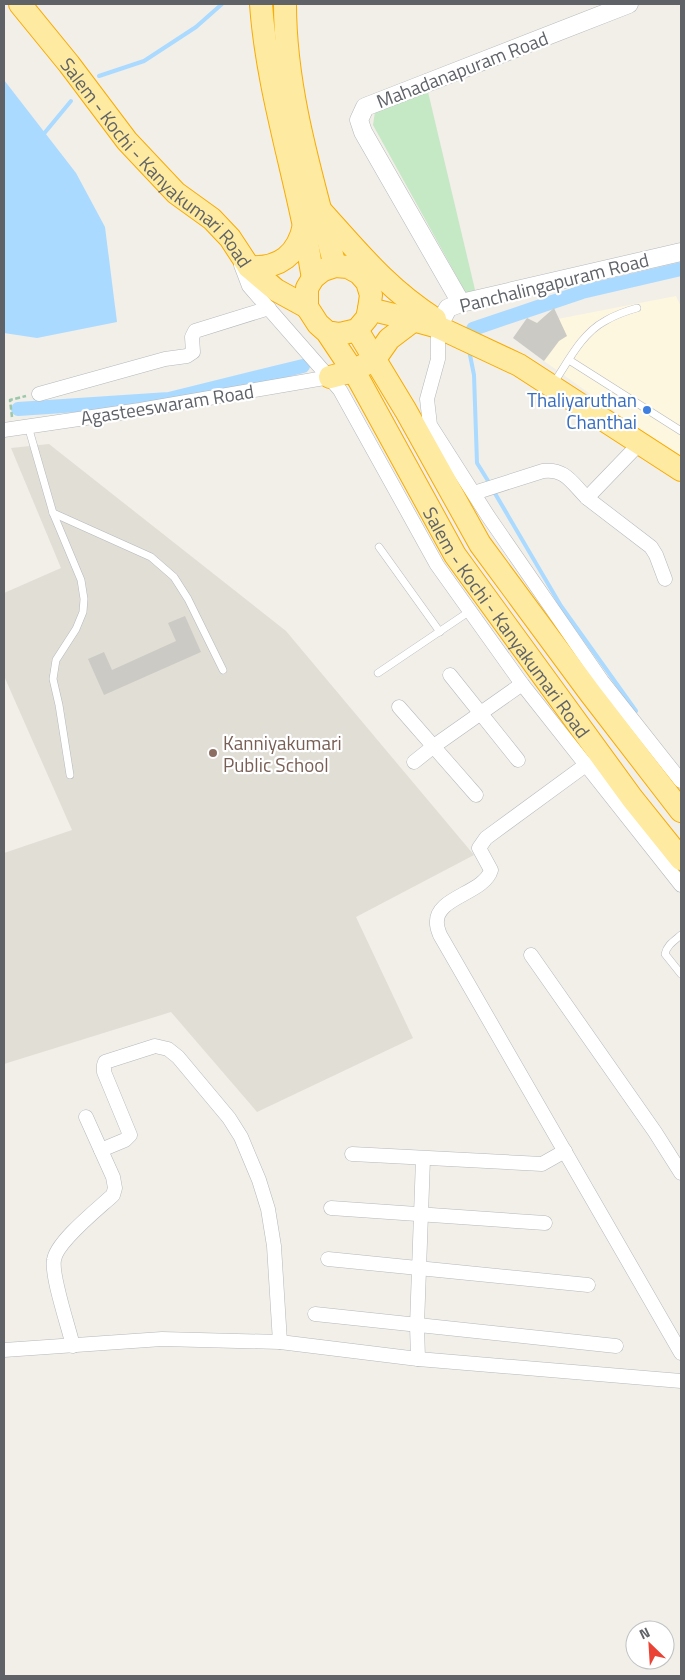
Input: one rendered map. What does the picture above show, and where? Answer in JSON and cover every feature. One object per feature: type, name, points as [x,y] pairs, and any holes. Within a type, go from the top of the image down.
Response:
[{"type":"highway","name":"Salem - Kochi - Kanyakumari Road","points":[[20,4],[69,64],[127,142],[176,193],[212,219],[230,238],[249,266],[276,290],[307,307]]},
{"type":"highway","points":[[261,4],[263,31],[280,125],[304,225],[313,278]]},
{"type":"highway","points":[[285,4],[285,25],[296,110],[335,266]]},
{"type":"highway","points":[[321,210],[384,280],[439,325],[519,365],[681,470]]},
{"type":"highway","points":[[249,266],[262,268],[284,260],[301,238],[304,225]]},
{"type":"highway","points":[[335,266],[348,267],[359,273],[367,282],[371,295],[369,309],[367,318],[357,330],[340,334],[327,332],[318,324],[307,307],[307,288],[313,278],[323,270],[335,266]]},
{"type":"highway","points":[[369,309],[439,325]]},
{"type":"highway","points":[[330,377],[353,371],[375,359],[389,339],[414,320]]},
{"type":"highway","name":"Salem - Kochi - Kanyakumari Road","points":[[357,330],[480,544],[584,685],[681,811]]},
{"type":"highway","name":"Salem - Kochi - Kanyakumari Road","points":[[327,332],[353,371],[455,554],[632,798],[681,860]]},
{"type":"street","name":"Mahadanapuram Road","points":[[461,303],[363,132],[359,120],[365,107],[629,4]]},
{"type":"street","points":[[230,238],[250,286],[340,390],[437,565],[522,684],[681,885]]},
{"type":"street","name":"Panchalingapuram Road","points":[[439,325],[448,308],[461,303],[681,252]]},
{"type":"street","points":[[39,394],[164,359],[187,356],[193,352],[192,337],[195,331],[269,308]]},
{"type":"street","points":[[439,325],[438,359],[427,399],[430,425],[602,681],[681,781]]},
{"type":"street","name":"Agasteeswaram Road","points":[[15,428],[140,410],[330,377]]},
{"type":"street","points":[[587,498],[640,443]]},
{"type":"street","points":[[474,493],[543,471],[552,470],[562,473],[587,498],[651,547],[665,579]]},
{"type":"street","points":[[450,675],[518,760]]},
{"type":"street","points":[[414,762],[480,712],[522,684]]},
{"type":"street","points":[[399,707],[476,795]]},
{"type":"street","points":[[587,764],[486,838],[479,848],[491,870],[489,876],[480,885],[447,904],[438,913],[436,922],[440,935],[681,1353]]},
{"type":"street","points":[[531,956],[655,1132],[681,1173]]},
{"type":"street","points":[[101,1150],[125,1140],[130,1135],[104,1072],[105,1062],[155,1046],[168,1049],[178,1057],[229,1118],[241,1137],[259,1180],[268,1209],[274,1246],[280,1342]]},
{"type":"street","points":[[73,1346],[55,1274],[54,1260],[60,1246],[113,1195],[115,1188],[113,1176],[86,1116]]},
{"type":"street","points":[[352,1154],[542,1164],[565,1151]]},
{"type":"street","points":[[418,1358],[417,1325],[423,1159]]},
{"type":"street","points":[[332,1208],[545,1223]]},
{"type":"street","points":[[328,1259],[588,1285]]},
{"type":"street","points":[[315,1314],[616,1346]]},
{"type":"street","points":[[4,1350],[162,1339],[280,1342],[418,1358],[681,1381]]},
{"type":"lane","points":[[552,386],[584,338],[604,321],[637,308]]},
{"type":"lane","points":[[569,360],[681,431]]},
{"type":"lane","points":[[15,428],[54,512],[81,580],[84,599],[83,612],[76,629],[56,660],[53,679],[70,775]]},
{"type":"lane","points":[[54,512],[151,558],[174,577],[188,600],[223,670]]},
{"type":"lane","points":[[379,547],[440,632]]},
{"type":"lane","points":[[378,673],[470,611]]},
{"type":"lane","points":[[681,935],[670,944],[665,954],[681,974]]},
{"type":"path","points":[[15,428],[10,400],[16,397],[39,394]]},
{"type":"shaded area","name":"Thaliyaruthan Chanthai","points":[[676,296],[681,307],[681,459],[544,361],[559,341],[537,323]]},
{"type":"shaded area","name":"Kanniyakumari Public School","points":[[49,444],[286,631],[474,855],[356,917],[413,1038],[257,1112],[171,1012],[4,1064],[4,853],[72,830],[4,676],[4,593],[61,568],[11,448]]},
{"type":"green space","points":[[428,92],[476,294],[467,295],[373,125],[375,112]]},
{"type":"water","points":[[4,80],[76,173],[105,227],[117,322],[37,338],[4,333]]},
{"type":"building","points":[[554,308],[567,336],[559,341],[544,361],[513,338],[527,318],[537,323]]},
{"type":"building","points":[[185,616],[201,652],[104,695],[88,659],[104,652],[112,670],[176,641],[168,623]]},
{"type":"waterway","points":[[99,76],[144,61],[196,27],[222,4]]},
{"type":"waterway","points":[[42,136],[71,101]]},
{"type":"waterway","points":[[473,329],[582,292],[681,269]]},
{"type":"waterway","points":[[469,350],[474,375],[477,463],[490,484]]},
{"type":"waterway","points":[[18,409],[169,399],[303,366]]},
{"type":"waterway","points":[[493,490],[561,606],[636,711]]},
{"type":"place","name":"Thaliyaruthan Chanthai","points":[[647,410]]},
{"type":"place","name":"Kanniyakumari Public School","points":[[213,753]]}]
